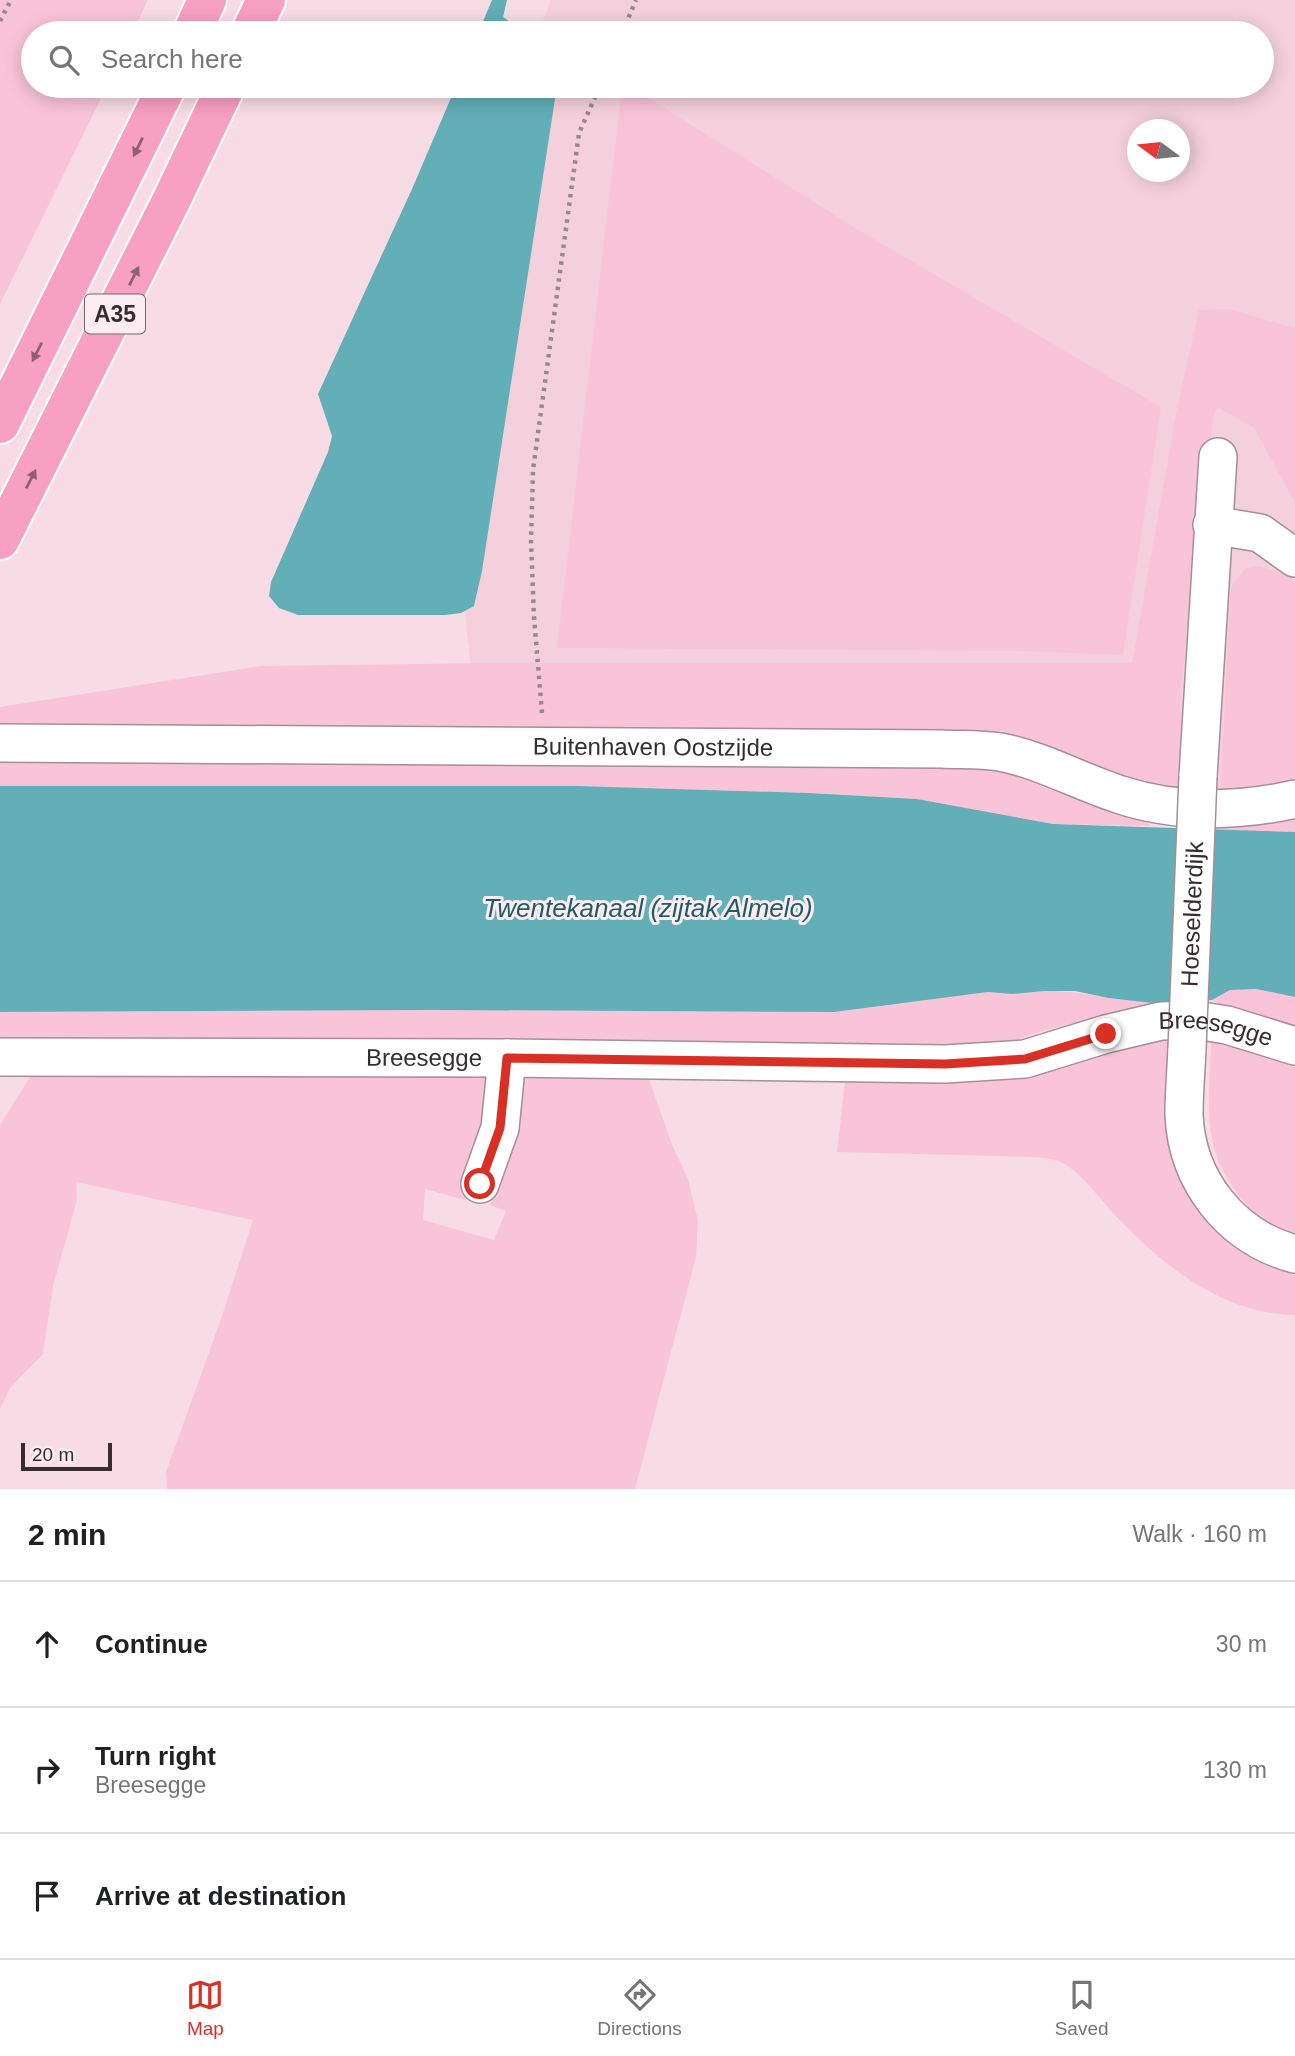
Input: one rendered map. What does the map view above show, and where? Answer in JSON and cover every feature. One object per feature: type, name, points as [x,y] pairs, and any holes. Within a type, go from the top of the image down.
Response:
[{"type":"highway","points":[[197,21],[207,0]]},
{"type":"highway","points":[[256,21],[266,0]]},
{"type":"highway","name":"A35","points":[[0,424],[161,98]]},
{"type":"highway","name":"A35","points":[[0,540],[220,98]]},
{"type":"street","name":"Hoeselderdijk","points":[[1218,457],[1198,776],[1184,1115],[1188,1144],[1197,1173],[1213,1199],[1237,1224],[1258,1240],[1295,1254]]},
{"type":"street","points":[[1212,525],[1260,533],[1295,558]]},
{"type":"street","name":"Buitenhaven Oostzijde","points":[[0,743],[941,749],[998,752],[1034,761],[1121,795],[1159,805],[1225,809],[1295,799]]},
{"type":"street","name":"Breesegge","points":[[2,1062],[507,1058],[945,1064],[1025,1059],[1150,1024],[1195,1020],[1227,1025],[1295,1046]]},
{"type":"street","points":[[480,1184],[500,1128],[507,1058]]},
{"type":"path","points":[[0,21],[11,0]]},
{"type":"path","points":[[627,21],[636,0]]},
{"type":"path","points":[[545,745],[534,617],[531,541],[533,470],[579,134],[595,98]]},
{"type":"shaded area","points":[[0,0],[148,0],[138,21],[21,21],[21,98],[101,98],[0,304]]},
{"type":"shaded area","points":[[551,0],[1295,0],[1295,819],[885,782],[483,773],[452,501],[515,98],[1274,98],[1274,21],[543,21]]},
{"type":"shaded area","points":[[621,98],[648,98],[862,232],[1161,407],[1123,655],[1021,651],[557,648]]},
{"type":"shaded area","points":[[1229,309],[1295,328],[1295,503],[1254,428],[1219,408],[1215,410],[1205,471],[1180,694],[1181,732],[1185,751],[1183,799],[1009,743],[0,730],[0,707],[261,666],[495,663],[1132,663],[1177,409],[1199,310]]},
{"type":"shaded area","points":[[1258,566],[1285,573],[1295,583],[1295,784],[1220,798],[1231,587],[1245,569]]},
{"type":"shaded area","points":[[957,759],[1048,781],[1143,820],[1151,826],[1053,824],[917,799],[808,793],[578,786],[0,786],[0,761]]},
{"type":"shaded area","points":[[1295,807],[1295,832],[1219,830],[1239,817]]},
{"type":"shaded area","points":[[1256,989],[1295,997],[1295,1025],[1233,1010],[1212,1000],[1230,990]]},
{"type":"shaded area","points":[[1044,991],[1152,1003],[1039,1032],[988,1050],[0,1047],[0,1012],[834,1012],[988,992],[1012,994]]},
{"type":"shaded area","points":[[1151,1031],[1182,1037],[1188,1159],[1295,1257],[1295,1315],[1243,1306],[1195,1283],[1152,1251],[1083,1179],[1061,1162],[1030,1157],[837,1152],[846,1072]]},
{"type":"shaded area","points":[[1211,1042],[1295,1060],[1295,1235],[1276,1228],[1254,1212],[1233,1187],[1222,1168],[1210,1130]]},
{"type":"shaded area","points":[[493,1068],[477,1162],[465,1200],[425,1189],[423,1220],[494,1240],[506,1211],[490,1205],[516,1117],[521,1068],[645,1068],[673,1147],[688,1179],[698,1221],[696,1257],[635,1489],[167,1489],[166,1472],[253,1220],[76,1182],[77,1200],[53,1286],[43,1354],[10,1388],[0,1409],[0,1125],[35,1069]]},
{"type":"water","points":[[492,0],[507,0],[503,17],[509,21],[483,21]]},
{"type":"water","points":[[451,98],[555,98],[482,571],[474,606],[461,613],[445,615],[298,615],[279,608],[269,596],[271,582],[328,452],[332,436],[318,394]]},
{"type":"water","name":"Twentekanaal (zijtak Almelo)","points":[[0,786],[578,786],[808,793],[917,799],[1053,824],[1295,832],[1295,997],[1256,989],[1230,990],[1212,1000],[1152,1003],[1075,991],[1012,994],[988,992],[834,1012],[0,1012]]},
{"type":"route","points":[[480,1184],[500,1128],[507,1058],[945,1064],[1025,1059],[1106,1034]]}]
